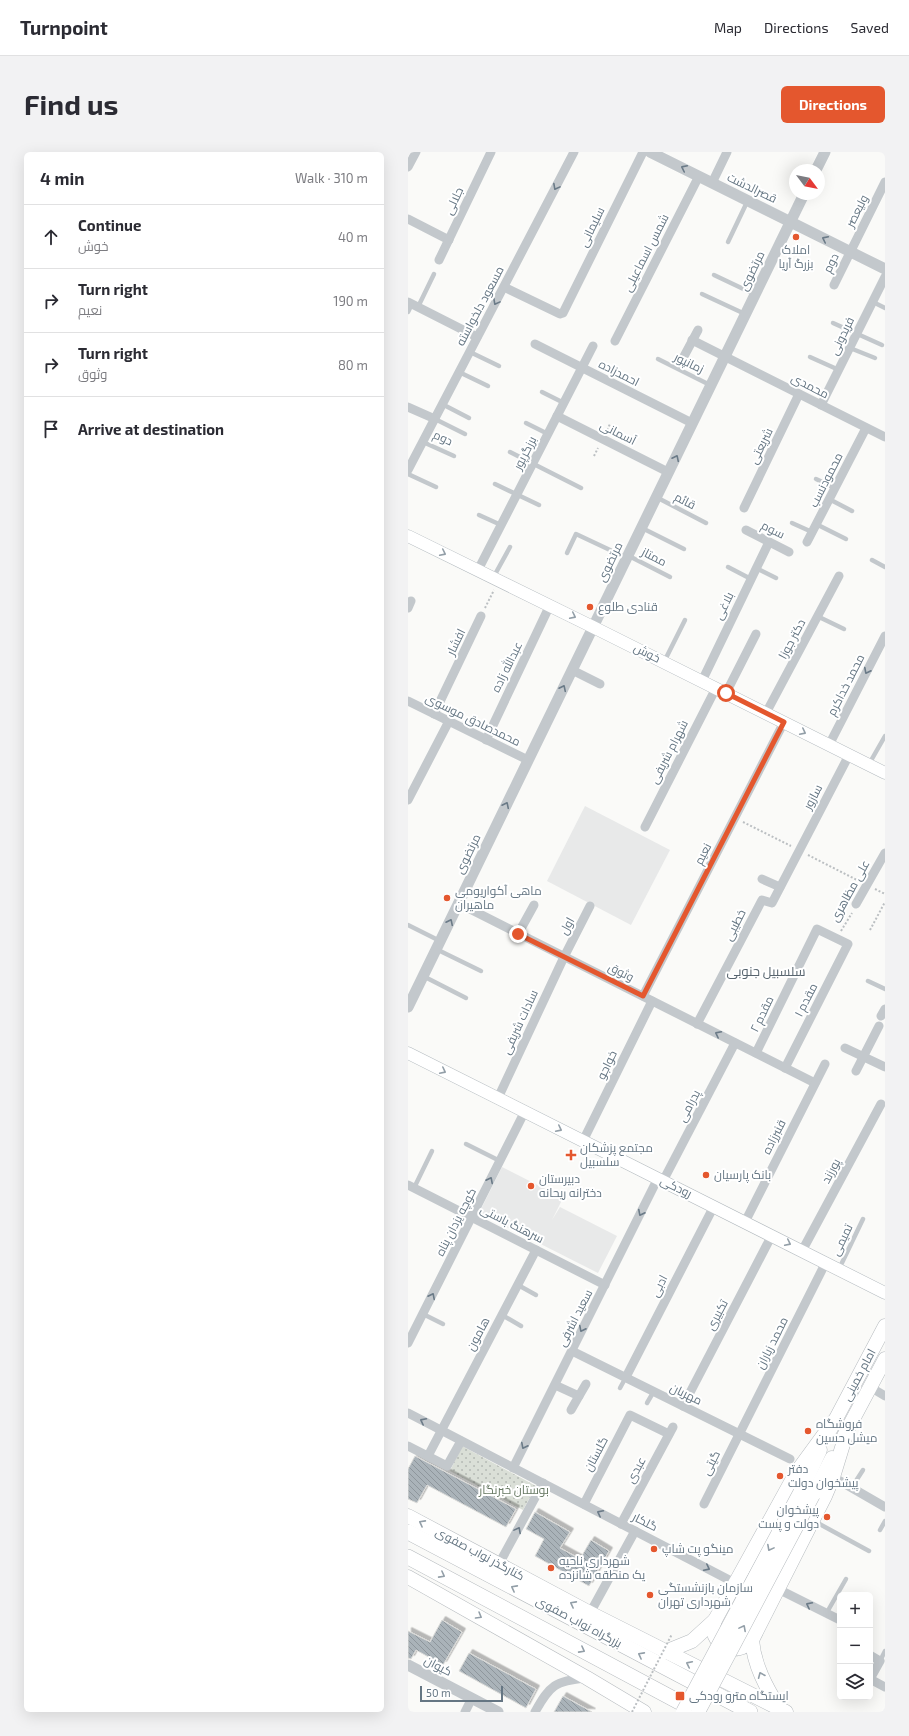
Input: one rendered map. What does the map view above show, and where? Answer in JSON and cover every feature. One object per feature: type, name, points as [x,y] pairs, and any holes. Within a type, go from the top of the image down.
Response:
[{"type":"highway","name":"بزرگراه نواب صفوی","points":[[408,1532],[750,1712]]},
{"type":"highway","name":"بزرگراه نواب صفوی","points":[[408,1557],[698,1712]]},
{"type":"main road","name":"خوش","points":[[408,536],[593,626],[885,773]]},
{"type":"main road","name":"رودکی","points":[[408,1053],[882,1291]]},
{"type":"main road","name":"امام خمینی","points":[[807,1492],[834,1421],[885,1326]]},
{"type":"main road","name":"امام خمینی","points":[[807,1492],[848,1428],[885,1359]]},
{"type":"main road","points":[[834,1421],[796,1473],[715,1620],[713,1628],[715,1636],[719,1643],[726,1648],[742,1648],[752,1640],[833,1477],[848,1428]]},
{"type":"main road","points":[[683,1712],[807,1492]]},
{"type":"main road","points":[[698,1712],[807,1492]]},
{"type":"main road","name":"کنارگذر نواب صفوی","points":[[408,1516],[665,1652],[783,1710]]},
{"type":"main road","points":[[408,1577],[587,1678],[631,1709],[644,1712]]},
{"type":"main road","points":[[665,1652],[692,1641],[715,1620]]},
{"type":"main road","points":[[752,1640],[752,1650],[762,1677],[783,1710]]},
{"type":"street","points":[[408,167],[416,152]]},
{"type":"street","name":"جلالی","points":[[439,260],[491,152]]},
{"type":"street","name":"مسعود دلخواسته","points":[[408,470],[574,152]]},
{"type":"street","name":"سلیمانی","points":[[504,287],[562,313],[643,152]]},
{"type":"street","name":"قصرالدشت","points":[[650,152],[885,269]]},
{"type":"street","points":[[712,183],[727,152]]},
{"type":"street","points":[[819,164],[824,152]]},
{"type":"street","name":"شمس اسماعیلی","points":[[615,341],[699,176]]},
{"type":"street","name":"ولیعصر","points":[[850,251],[885,182]]},
{"type":"street","name":"مرتضوی","points":[[408,1007],[801,200]]},
{"type":"street","points":[[408,219],[449,240]]},
{"type":"street","name":"دوم","points":[[834,285],[850,251]]},
{"type":"street","name":"فریدونی","points":[[821,405],[885,277]]},
{"type":"street","points":[[411,306],[477,338]]},
{"type":"street","points":[[683,358],[698,330]]},
{"type":"street","name":"محمدی","points":[[692,340],[885,437]]},
{"type":"street","name":"احمدزاده","points":[[535,344],[692,423]]},
{"type":"street","name":"برزگرپور","points":[[478,570],[593,346]]},
{"type":"street","name":"شریعتی","points":[[744,508],[799,394]]},
{"type":"street","points":[[408,407],[435,419]]},
{"type":"street","name":"آسمانی","points":[[557,416],[668,472]]},
{"type":"street","name":"محمودنسب","points":[[807,542],[866,428]]},
{"type":"street","name":"سوم","points":[[746,530],[789,552]]},
{"type":"street","name":"بلاغی","points":[[702,681],[769,542]]},
{"type":"street","name":"دکتر جوزا","points":[[766,713],[839,576]]},
{"type":"street","name":"عبدالله زاده","points":[[486,740],[550,605]]},
{"type":"street","name":"افشار","points":[[434,714],[481,616]]},
{"type":"street","name":"شهرام شریفی","points":[[645,827],[721,690],[756,634]]},
{"type":"street","name":"محمد خداکرم","points":[[829,745],[885,636]]},
{"type":"street","points":[[572,670],[600,684]]},
{"type":"street","name":"محمدصادق موسوی","points":[[408,701],[528,760]]},
{"type":"street","points":[[408,800],[449,721]]},
{"type":"street","name":"نعیم","points":[[643,996],[784,722]]},
{"type":"street","name":"سازور","points":[[798,850],[849,755]]},
{"type":"street","name":"خطیبی","points":[[697,1024],[762,900],[772,903],[798,850]]},
{"type":"street","name":"علی مظاهری","points":[[856,904],[885,853]]},
{"type":"street","points":[[762,879],[780,887]]},
{"type":"street","name":"وثوق","points":[[458,903],[815,1083]]},
{"type":"street","points":[[518,934],[534,906]]},
{"type":"street","name":"اول","points":[[564,957],[590,906]]},
{"type":"street","name":"مقدم ۲","points":[[756,1053],[817,929],[848,944]]},
{"type":"street","name":"مقدم ۱","points":[[785,1068],[848,944]]},
{"type":"street","name":"سادات شریفی","points":[[498,1098],[564,957]]},
{"type":"street","name":"خواجو","points":[[583,1141],[652,1001]]},
{"type":"street","points":[[856,1071],[879,1026]]},
{"type":"street","name":"پدرامی","points":[[661,1180],[735,1043]]},
{"type":"street","points":[[845,1048],[885,1067]]},
{"type":"street","name":"قنبرزاده","points":[[745,1222],[825,1064]]},
{"type":"street","name":"پورزند","points":[[802,1250],[881,1104]]},
{"type":"street","name":"کوچه یزدان پناه","points":[[408,1343],[524,1111]]},
{"type":"street","name":"سعید اشرفی","points":[[513,1468],[605,1285],[661,1180]]},
{"type":"street","name":"سرهنگ باستی","points":[[411,1187],[605,1285]]},
{"type":"street","name":"ادبی","points":[[626,1377],[714,1206]]},
{"type":"street","name":"تکبیری","points":[[683,1406],[772,1235]]},
{"type":"street","name":"هامون","points":[[428,1456],[536,1250]]},
{"type":"street","name":"محمد زیاران","points":[[739,1434],[826,1262]]},
{"type":"street","name":"مهربان","points":[[572,1351],[790,1459]]},
{"type":"street","points":[[571,1410],[586,1384]]},
{"type":"street","points":[[555,1385],[579,1396]]},
{"type":"street","points":[[870,1387],[885,1396]]},
{"type":"street","name":"گلکار","points":[[408,1413],[735,1583]]},
{"type":"street","name":"گلستان","points":[[584,1504],[630,1415],[671,1431]]},
{"type":"street","name":"عبدی","points":[[622,1524],[671,1431]]},
{"type":"street","name":"گیتی","points":[[704,1504],[739,1434]]},
{"type":"street","points":[[408,1446],[447,1466],[461,1441]]},
{"type":"street","points":[[833,1477],[885,1507]]},
{"type":"street","points":[[499,1564],[543,1483]]},
{"type":"street","points":[[590,1613],[635,1531]]},
{"type":"street","points":[[778,1589],[837,1619]]},
{"type":"street","points":[[873,1657],[880,1660],[870,1680],[885,1687]]},
{"type":"street","name":"کیوان","points":[[408,1665],[498,1712]]},
{"type":"street","points":[[535,1712],[545,1694],[554,1686],[565,1680],[587,1678]]},
{"type":"street","points":[[464,1712],[472,1698]]},
{"type":"lane","points":[[728,242],[748,200]]},
{"type":"lane","points":[[411,306],[434,274]]},
{"type":"lane","points":[[714,275],[755,295]]},
{"type":"lane","points":[[702,294],[746,314]]},
{"type":"lane","points":[[873,302],[885,308]]},
{"type":"lane","points":[[833,323],[882,345]]},
{"type":"lane","points":[[850,348],[875,358]]},
{"type":"lane","points":[[470,352],[499,366]]},
{"type":"lane","points":[[810,357],[839,370]]},
{"type":"lane","name":"زمانپور","points":[[658,359],[711,386]]},
{"type":"lane","points":[[459,372],[488,386]]},
{"type":"lane","points":[[542,392],[564,403]]},
{"type":"lane","points":[[442,404],[469,418]]},
{"type":"lane","points":[[435,419],[465,434]]},
{"type":"lane","points":[[526,423],[548,434]]},
{"type":"lane","name":"دوم","points":[[423,442],[454,456]]},
{"type":"lane","points":[[510,452],[581,488]]},
{"type":"lane","points":[[408,474],[436,487]]},
{"type":"lane","points":[[816,479],[835,488]]},
{"type":"lane","points":[[495,484],[539,504]]},
{"type":"lane","name":"قائم","points":[[656,497],[706,522]]},
{"type":"lane","points":[[829,499],[852,511]]},
{"type":"lane","points":[[479,515],[501,525]]},
{"type":"lane","points":[[792,523],[814,528],[846,539]]},
{"type":"lane","points":[[641,528],[684,549]]},
{"type":"lane","name":"ممتاز","points":[[566,553],[576,534],[670,577]]},
{"type":"lane","points":[[496,579],[510,547]]},
{"type":"lane","points":[[872,560],[885,567]]},
{"type":"lane","points":[[728,567],[751,579]]},
{"type":"lane","points":[[756,568],[776,578]]},
{"type":"lane","points":[[818,616],[844,629]]},
{"type":"lane","points":[[664,662],[685,620]]},
{"type":"lane","points":[[869,765],[885,736]]},
{"type":"lane","points":[[408,925],[481,971]]},
{"type":"lane","points":[[423,976],[466,998]]},
{"type":"lane","points":[[868,981],[885,989]]},
{"type":"lane","points":[[466,1144],[500,1161]]},
{"type":"lane","points":[[411,1187],[432,1151]]},
{"type":"lane","name":"تمیمی","points":[[839,1269],[863,1219]]},
{"type":"lane","points":[[518,1284],[536,1295]]},
{"type":"lane","points":[[423,1314],[443,1324]]},
{"type":"lane","points":[[502,1315],[521,1326]]},
{"type":"lane","points":[[620,1388],[626,1377]]},
{"type":"lane","points":[[647,1403],[654,1391]]},
{"type":"lane","points":[[852,1487],[863,1470]]},
{"type":"lane","points":[[812,1520],[869,1551]]},
{"type":"lane","points":[[880,1530],[885,1521]]},
{"type":"lane","points":[[826,1614],[846,1579]]},
{"type":"lane","points":[[880,1660],[885,1651]]},
{"type":"path","points":[[481,616],[496,579]]},
{"type":"path","points":[[735,818],[885,894]]},
{"type":"path","points":[[870,930],[885,902]]},
{"type":"path","name":"علی مظاهری","points":[[837,940],[856,904]]},
{"type":"path","points":[[631,1709],[672,1634]]},
{"type":"shaded area","points":[[585,806],[670,850],[631,925],[547,881]]},
{"type":"shaded area","points":[[502,1167],[563,1198],[552,1220],[560,1207],[617,1236],[598,1273],[479,1213]]},
{"type":"green space","name":"بوستان خبرنگار","points":[[462,1446],[536,1486],[523,1510],[450,1471]]},
{"type":"building","points":[[415,1456],[516,1509],[506,1527],[427,1485],[417,1503],[408,1499],[408,1469]]},
{"type":"building","points":[[535,1512],[570,1532],[560,1548],[580,1559],[591,1540],[609,1551],[589,1586],[535,1556],[544,1539],[526,1529]]},
{"type":"building","points":[[442,1620],[462,1632],[443,1665],[416,1650],[411,1659],[408,1658],[408,1631],[430,1642]]},
{"type":"building","points":[[469,1653],[536,1689],[526,1708],[459,1671]]},
{"type":"building","points":[[563,1696],[592,1712],[554,1712]]},
{"type":"place","name":"املاک بزرگ آریا","points":[[796,237]]},
{"type":"place","name":"قنادی طلوع","points":[[590,607]]},
{"type":"place","name":"ماهی آکواریومی ماهیران","points":[[447,898]]},
{"type":"place","name":"مجتمع پزشکان سلسبیل","points":[[571,1155]]},
{"type":"place","name":"بانک پارسیان","points":[[706,1175]]},
{"type":"place","name":"دبیرستان دخترانه ریحانه","points":[[531,1186]]},
{"type":"place","name":"فروشگاه میشل حسین","points":[[808,1431]]},
{"type":"place","name":"دفتر پیشخوان دولت","points":[[780,1476]]},
{"type":"place","name":"پیشخوان دولت و پست","points":[[827,1517]]},
{"type":"place","name":"مینگو پت شاپ","points":[[654,1549]]},
{"type":"place","name":"شهرداری ناحیه یک منطقه شانزده","points":[[551,1568]]},
{"type":"place","name":"سازمان بازنشستگی شهرداری تهران","points":[[650,1595]]},
{"type":"place","name":"ایستگاه مترو رودکی","points":[[680,1696]]},
{"type":"district","name":"سلسبیل جنوبی","points":[[766,971]]},
{"type":"route","points":[[518,934],[643,996],[784,722],[726,693]]}]
